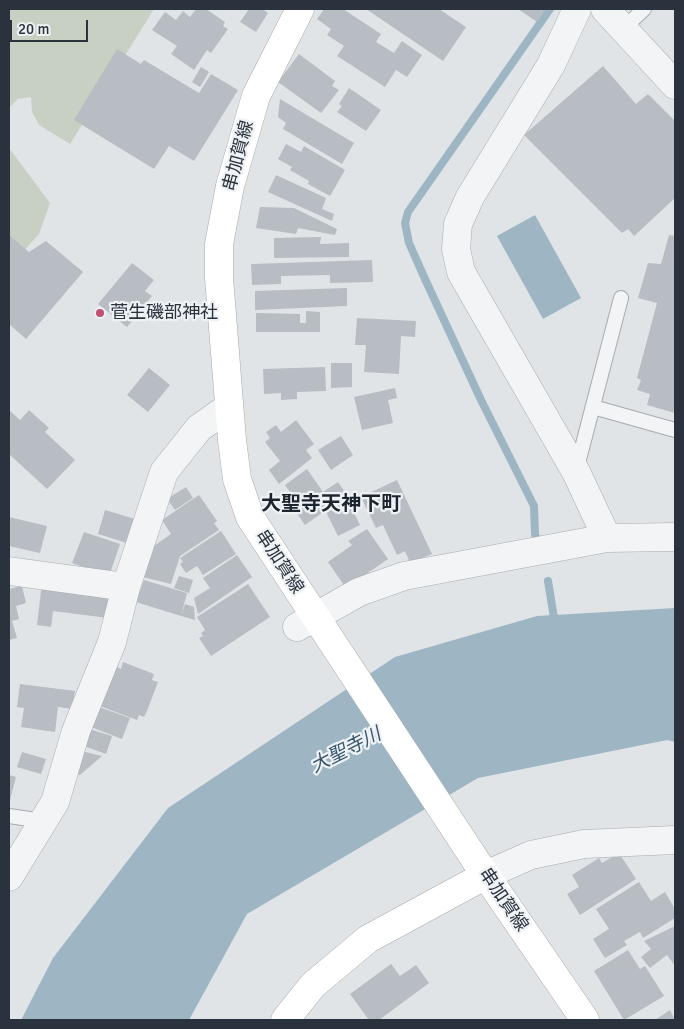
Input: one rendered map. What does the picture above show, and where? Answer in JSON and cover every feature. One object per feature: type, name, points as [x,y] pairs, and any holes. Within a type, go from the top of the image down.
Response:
[{"type":"main road","name":"串加賀線","points":[[300,9],[256,96],[230,186],[219,244],[218,278],[237,479],[250,518],[313,625],[585,1020]]},
{"type":"main road","points":[[285,1020],[312,985],[368,939],[481,868]]},
{"type":"street","points":[[577,9],[551,65],[470,197],[458,224],[456,249],[461,272],[576,472],[607,538]]},
{"type":"street","points":[[605,9],[675,85]]},
{"type":"street","points":[[9,877],[55,802],[76,731],[112,642],[126,587],[164,472],[199,428],[229,407]]},
{"type":"street","points":[[313,625],[359,592],[404,576],[607,538],[673,536]]},
{"type":"street","points":[[9,571],[126,587]]},
{"type":"street","points":[[481,868],[584,844],[675,840]]},
{"type":"lane","points":[[623,29],[644,9]]},
{"type":"lane","points":[[576,472],[621,298]]},
{"type":"lane","points":[[593,407],[675,430]]},
{"type":"lane","points":[[9,816],[43,821]]},
{"type":"green space","points":[[9,9],[154,9],[70,144],[39,125],[32,112],[31,97],[18,99],[9,108]]},
{"type":"green space","points":[[9,148],[50,203],[39,234],[9,267]]},
{"type":"water","points":[[535,215],[581,298],[543,319],[497,236]]},
{"type":"water","name":"大聖寺川","points":[[675,608],[675,742],[667,740],[478,778],[247,914],[189,1020],[21,1020],[53,958],[168,808],[395,657],[537,616]]},
{"type":"building","points":[[196,9],[206,9],[225,22],[223,26],[228,29],[211,53],[207,50],[194,70],[171,54],[177,46],[152,30],[165,12],[176,20],[183,11],[190,17]]},
{"type":"building","points":[[249,9],[262,9],[268,13],[256,32],[240,22]]},
{"type":"building","points":[[324,9],[343,9],[381,34],[376,42],[394,53],[402,41],[422,55],[407,77],[396,70],[385,87],[337,56],[344,46],[327,35],[331,29],[317,19]]},
{"type":"building","points":[[366,9],[439,9],[466,27],[443,61]]},
{"type":"building","points":[[518,9],[546,9],[537,22]]},
{"type":"building","points":[[117,49],[141,64],[144,60],[199,93],[211,74],[238,90],[194,161],[169,146],[154,169],[74,120]]},
{"type":"building","points":[[299,54],[335,81],[332,86],[339,90],[321,113],[278,82]]},
{"type":"building","points":[[603,66],[636,104],[648,94],[675,121],[675,198],[634,236],[628,229],[622,233],[524,135]]},
{"type":"building","points":[[201,67],[209,72],[200,87],[192,82]]},
{"type":"building","points":[[349,88],[381,110],[366,131],[337,112],[342,106],[339,104]]},
{"type":"building","points":[[280,99],[354,143],[342,164],[283,129],[286,123],[278,117]]},
{"type":"building","points":[[286,144],[301,152],[304,146],[345,170],[330,196],[308,184],[309,181],[290,170],[292,167],[278,159]]},
{"type":"building","points":[[276,175],[326,198],[322,209],[334,214],[332,221],[268,192]]},
{"type":"building","points":[[260,207],[294,208],[337,229],[335,235],[298,228],[296,234],[256,228]]},
{"type":"building","points":[[9,235],[29,252],[46,241],[83,272],[26,339],[9,324]]},
{"type":"building","points":[[669,235],[675,236],[675,413],[647,405],[650,394],[637,390],[641,380],[637,378],[657,303],[638,298],[648,263],[661,264]]},
{"type":"building","points":[[321,237],[320,244],[349,243],[349,257],[274,258],[274,238]]},
{"type":"building","points":[[372,260],[373,282],[330,283],[330,275],[281,276],[281,284],[252,285],[251,264]]},
{"type":"building","points":[[132,263],[154,280],[145,291],[152,296],[127,327],[98,304]]},
{"type":"building","points":[[347,288],[347,306],[255,310],[255,291]]},
{"type":"building","points":[[306,311],[320,312],[320,332],[256,332],[256,313],[300,314],[300,323],[306,323]]},
{"type":"building","points":[[357,318],[416,321],[415,337],[401,336],[399,374],[364,372],[366,345],[355,345]]},
{"type":"building","points":[[331,363],[352,363],[352,387],[331,388]]},
{"type":"building","points":[[325,367],[326,391],[297,392],[297,399],[281,400],[281,393],[264,394],[263,369]]},
{"type":"building","points":[[149,368],[170,385],[148,412],[127,395]]},
{"type":"building","points":[[395,388],[397,398],[388,400],[393,423],[362,430],[354,397]]},
{"type":"building","points":[[9,410],[20,420],[29,410],[49,428],[45,432],[75,460],[47,489],[9,454]]},
{"type":"building","points":[[296,420],[314,444],[306,450],[312,458],[279,484],[269,470],[280,461],[265,442],[270,438],[266,432],[276,425],[281,432]]},
{"type":"building","points":[[341,436],[353,455],[331,470],[318,450]]},
{"type":"building","points":[[307,469],[323,492],[338,482],[347,495],[305,525],[287,499],[292,495],[285,485]]},
{"type":"building","points":[[397,480],[432,554],[410,563],[405,551],[397,555],[383,525],[376,528],[361,497]]},
{"type":"building","points":[[186,487],[193,498],[175,510],[167,499]]},
{"type":"building","points":[[199,495],[217,521],[214,523],[219,530],[180,556],[171,584],[143,577],[154,546],[171,534],[162,520]]},
{"type":"building","points":[[348,500],[360,525],[338,536],[326,512]]},
{"type":"building","points":[[105,510],[135,519],[127,543],[98,534]]},
{"type":"building","points":[[9,517],[47,526],[40,553],[9,546]]},
{"type":"building","points":[[367,529],[388,559],[346,588],[328,562],[352,545],[348,541]]},
{"type":"building","points":[[221,531],[236,554],[203,575],[197,566],[186,573],[180,564],[183,562],[180,558]]},
{"type":"building","points":[[84,532],[120,544],[109,576],[72,563]]},
{"type":"building","points":[[237,555],[252,577],[198,614],[194,598],[210,588],[203,578]]},
{"type":"building","points":[[179,576],[193,580],[189,593],[174,588]]},
{"type":"building","points":[[144,580],[187,593],[181,616],[136,602]]},
{"type":"building","points":[[42,583],[111,593],[108,618],[53,611],[51,627],[37,625]]},
{"type":"building","points":[[248,584],[270,617],[211,656],[199,638],[203,636],[201,633],[205,630],[197,617]]},
{"type":"building","points":[[22,586],[26,603],[16,606],[19,619],[12,621],[17,638],[9,640],[9,589]]},
{"type":"building","points":[[185,604],[194,607],[195,620],[181,616]]},
{"type":"building","points":[[123,662],[154,674],[152,680],[158,682],[144,717],[139,715],[137,720],[100,706],[115,666],[121,669]]},
{"type":"building","points":[[20,684],[75,691],[72,709],[58,707],[55,732],[21,727],[24,708],[17,707]]},
{"type":"building","points":[[99,707],[130,718],[122,739],[91,727]]},
{"type":"building","points":[[89,729],[112,736],[106,754],[84,746]]},
{"type":"building","points":[[81,751],[102,756],[80,775],[74,773]]},
{"type":"building","points":[[22,752],[46,759],[41,774],[17,767]]},
{"type":"building","points":[[9,775],[16,777],[10,800],[9,800]]},
{"type":"building","points":[[619,853],[636,879],[580,915],[567,894],[579,887],[572,875],[599,858],[602,863]]},
{"type":"building","points":[[639,882],[651,901],[665,892],[675,909],[675,918],[643,938],[640,932],[624,941],[627,945],[605,958],[593,939],[609,929],[596,909]]},
{"type":"building","points":[[675,926],[675,966],[667,955],[650,968],[641,957],[651,949],[644,941]]},
{"type":"building","points":[[628,950],[640,969],[645,966],[664,996],[624,1020],[594,971]]},
{"type":"building","points":[[391,964],[400,976],[416,965],[429,983],[379,1020],[369,1020],[350,994]]},
{"type":"building","points":[[670,1010],[675,1020],[655,1020]]},
{"type":"waterway","points":[[538,544],[535,534],[534,506],[481,400],[425,279],[409,243],[405,223],[408,212],[550,9]]},
{"type":"waterway","points":[[548,581],[555,624]]},
{"type":"place","name":"菅生磯部神社","points":[[100,313]]},
{"type":"district","name":"大聖寺天神下町","points":[[331,505]]}]
